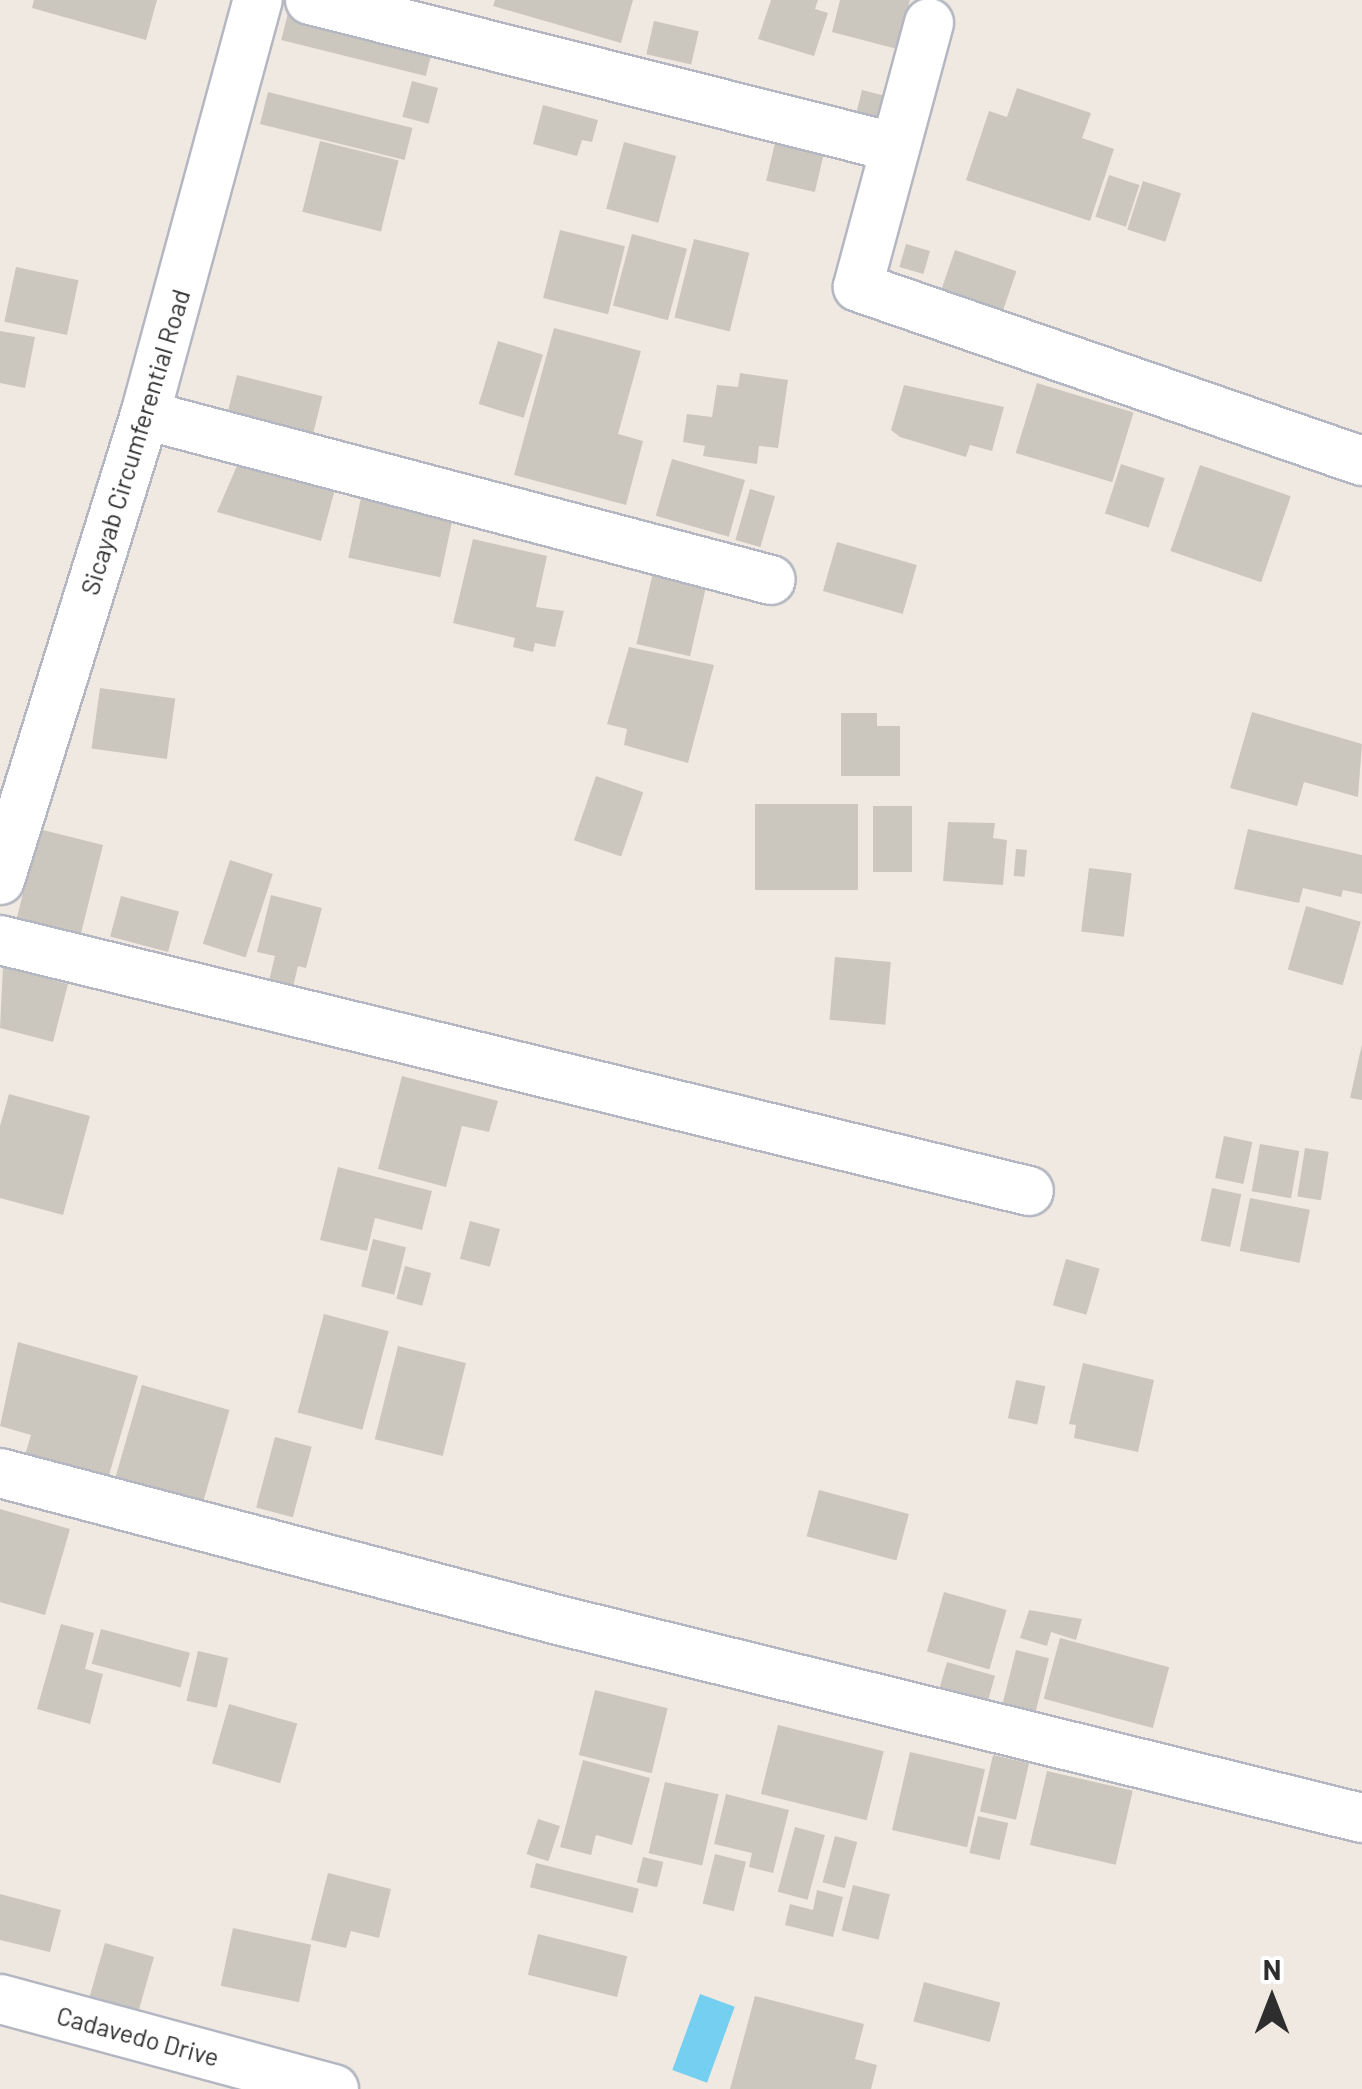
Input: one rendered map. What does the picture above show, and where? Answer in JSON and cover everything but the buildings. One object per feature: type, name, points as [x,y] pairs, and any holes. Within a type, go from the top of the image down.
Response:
[{"type":"street","name":"Sicayab Circumferential Road","points":[[0,880],[145,415],[258,0]]},
{"type":"street","points":[[310,0],[893,147]]},
{"type":"street","points":[[928,23],[858,288],[1362,461]]},
{"type":"street","points":[[145,415],[771,580]]},
{"type":"street","points":[[0,940],[1029,1192]]},
{"type":"street","points":[[0,1473],[554,1620],[1362,1818]]},
{"type":"street","name":"Cadavedo Drive","points":[[0,1999],[334,2089]]},
{"type":"water","points":[[700,1994],[735,2007],[707,2083],[672,2070]]}]
